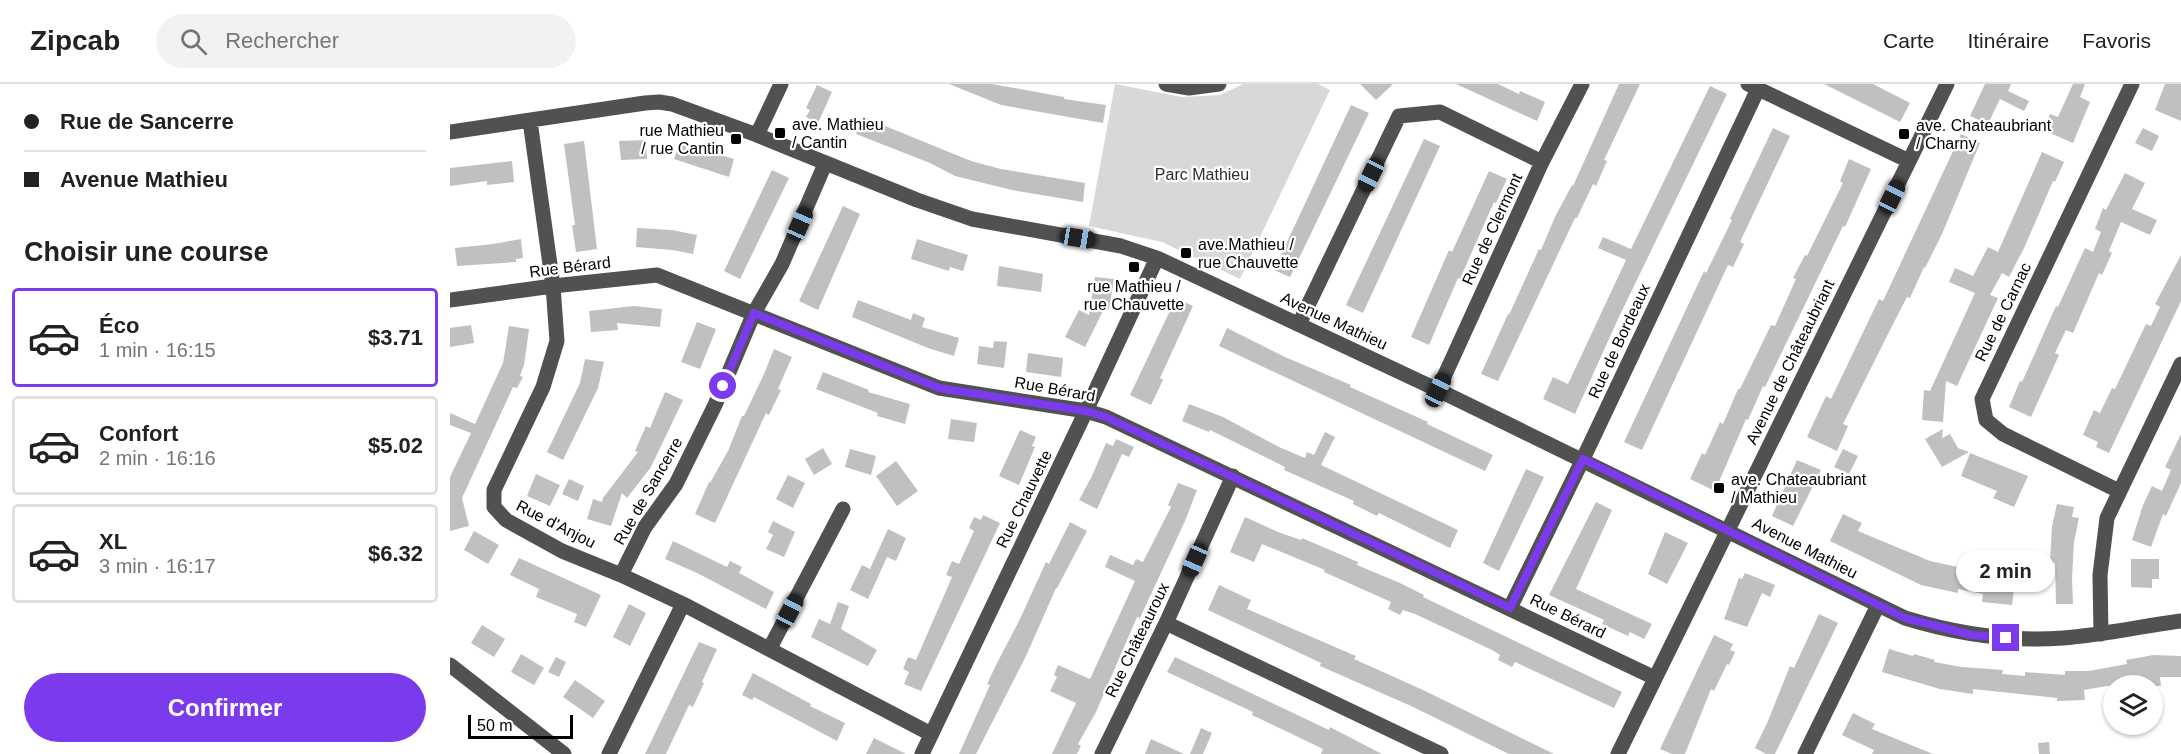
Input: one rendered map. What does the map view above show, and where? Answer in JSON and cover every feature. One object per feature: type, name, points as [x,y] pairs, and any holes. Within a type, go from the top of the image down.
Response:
[{"type":"street","points":[[757,135],[781,84]]},
{"type":"street","points":[[1166,84],[1189,88],[1219,84]]},
{"type":"street","name":"Rue de Clermont","points":[[1438,390],[1542,162],[1582,84]]},
{"type":"street","name":"Avenue de Châteaubriant","points":[[1618,754],[1947,84]]},
{"type":"street","name":"Rue de Carnac","points":[[2119,492],[2003,434],[1986,420],[1982,399],[2132,84]]},
{"type":"street","points":[[1753,87],[1909,161]]},
{"type":"street","name":"Rue de Bordeaux","points":[[1510,608],[1583,459],[1753,87]]},
{"type":"street","name":"Avenue Mathieu","points":[[450,132],[659,102],[757,135],[917,200],[972,219],[1121,246],[1157,258],[1583,459],[1905,618],[1972,635],[2023,640],[2101,634],[2181,621]]},
{"type":"street","points":[[1299,324],[1399,116],[1440,111],[1542,162]]},
{"type":"street","name":"Rue d'Anjou","points":[[530,122],[553,286],[557,341],[543,387],[494,490],[494,507],[506,520],[562,551],[683,604],[931,734]]},
{"type":"street","name":"Rue de Sancerre","points":[[621,575],[645,527],[676,484],[715,405],[754,313],[782,264],[825,164]]},
{"type":"street","name":"Rue Chauvette","points":[[922,754],[1157,258]]},
{"type":"street","name":"Rue Bérard","points":[[450,300],[657,275],[939,388],[1086,411],[1106,417],[1655,678]]},
{"type":"street","points":[[2101,634],[2100,575],[2107,518],[2181,364]]},
{"type":"street","name":"Rue Châteauroux","points":[[1102,754],[1166,623],[1233,476]]},
{"type":"street","points":[[770,648],[843,509]]},
{"type":"street","points":[[609,754],[683,604]]},
{"type":"street","points":[[1806,754],[1878,605]]},
{"type":"street","points":[[1166,623],[1441,754]]},
{"type":"street","points":[[450,665],[564,754]]},
{"type":"green space","name":"Parc Mathieu","points":[[1115,84],[1182,97],[1220,95],[1243,84],[1318,84],[1330,90],[1240,279],[1162,242],[1089,226]]},
{"type":"building","points":[[949,84],[992,84],[1106,105],[1103,123],[1001,105]]},
{"type":"building","points":[[1360,84],[1393,84],[1376,100]]},
{"type":"building","points":[[1456,84],[1498,84],[1519,94],[1520,91],[1545,102],[1537,121]]},
{"type":"building","points":[[1619,84],[1640,84],[1604,160],[1607,161],[1596,186],[1593,184],[1575,218],[1498,381],[1481,374],[1539,249],[1541,250],[1555,217],[1573,186]]},
{"type":"building","points":[[1824,84],[1873,84],[1910,103],[1900,122]]},
{"type":"building","points":[[1985,84],[2011,84],[2008,91],[2029,101],[2024,111],[2000,99],[1988,124],[1970,116]]},
{"type":"building","points":[[2073,84],[2085,84],[2080,97],[2090,102],[2073,143],[2043,130],[2050,114],[2058,117]]},
{"type":"building","points":[[2165,84],[2181,84],[2181,121],[2155,110]]},
{"type":"building","points":[[817,85],[832,92],[818,123],[806,117],[810,110],[806,108]]},
{"type":"building","points":[[1710,86],[1727,94],[1618,319],[1575,414],[1543,399],[1553,377],[1568,384],[1626,260],[1598,248],[1603,237],[1631,249]]},
{"type":"building","points":[[1351,105],[1369,113],[1290,277],[1274,270]]},
{"type":"building","points":[[863,117],[971,161],[1001,169],[1085,183],[1083,202],[1012,190],[955,176],[930,163],[856,134]]},
{"type":"building","points":[[1773,128],[1790,136],[1740,242],[1744,244],[1733,267],[1728,265],[1642,450],[1624,442],[1704,271],[1706,273],[1732,220],[1730,219]]},
{"type":"building","points":[[2143,128],[2159,136],[2152,151],[2135,143]]},
{"type":"building","points":[[1961,134],[1980,143],[1942,234],[1910,298],[1907,297],[1843,424],[1848,426],[1837,451],[1807,437],[1826,396],[1831,399],[1879,299],[1883,301]]},
{"type":"building","points":[[1424,139],[1440,146],[1363,313],[1346,305]]},
{"type":"building","points":[[646,140],[647,159],[621,160],[619,141]]},
{"type":"building","points":[[584,141],[597,249],[576,252],[572,225],[575,225],[564,144]]},
{"type":"building","points":[[680,142],[734,159],[729,177],[674,159]]},
{"type":"building","points":[[2042,152],[2064,162],[2009,277],[2002,273],[1990,295],[1998,298],[1957,386],[1946,381],[1943,422],[1922,420],[1924,390],[1930,391],[1975,293],[1949,282],[1955,268],[1973,276],[1988,247],[1998,252]]},
{"type":"building","points":[[1849,159],[1871,169],[1845,227],[1843,226],[1765,387],[1763,386],[1748,420],[1746,419],[1715,491],[1690,479],[1702,453],[1705,455],[1720,422],[1723,424],[1771,325],[1775,326],[1796,279],[1793,278],[1805,255],[1807,256],[1843,183],[1840,181]]},
{"type":"building","points":[[512,161],[514,182],[487,185],[487,181],[450,186],[450,168]]},
{"type":"building","points":[[772,170],[789,178],[740,279],[724,271]]},
{"type":"building","points":[[1489,171],[1507,179],[1496,203],[1494,202],[1460,279],[1458,278],[1429,345],[1411,337],[1449,250],[1452,252]]},
{"type":"building","points":[[2125,173],[2145,183],[2132,209],[2157,220],[2150,235],[2121,222],[2109,251],[2112,253],[2102,275],[2099,273],[2073,333],[2066,330],[2055,353],[2059,355],[2031,417],[2009,407],[2085,248],[2093,252],[2101,232],[2095,229],[2103,208],[2106,210]]},
{"type":"building","points":[[843,206],[860,214],[818,310],[799,301]]},
{"type":"building","points":[[637,228],[672,230],[697,235],[693,254],[636,247]]},
{"type":"building","points":[[521,239],[523,258],[516,259],[516,262],[457,266],[455,248]]},
{"type":"building","points":[[917,239],[968,255],[963,271],[950,267],[949,271],[911,259]]},
{"type":"building","points":[[2181,255],[2181,301],[2109,453],[2096,447],[2098,442],[2083,435],[2094,410],[2100,413],[2112,388],[2115,389],[2146,324],[2151,326],[2160,307],[2155,304]]},
{"type":"building","points":[[999,266],[1043,274],[1041,292],[997,286]]},
{"type":"building","points":[[1095,277],[1114,279],[1109,310],[1104,309],[1085,347],[1065,337],[1079,310],[1089,315]]},
{"type":"building","points":[[1176,298],[1193,306],[1160,378],[1163,380],[1151,405],[1130,395]]},
{"type":"building","points":[[858,300],[911,320],[913,313],[925,318],[922,327],[959,338],[954,356],[928,348],[852,317]]},
{"type":"building","points":[[634,306],[662,309],[660,327],[617,323],[618,330],[591,332],[589,311]]},
{"type":"building","points":[[697,322],[716,329],[700,369],[681,362]]},
{"type":"building","points":[[471,325],[474,343],[450,347],[450,328]]},
{"type":"building","points":[[509,326],[529,329],[524,365],[520,376],[523,377],[517,388],[513,387],[462,498],[469,526],[450,531],[450,477],[471,433],[450,425],[450,413],[475,424],[503,363]]},
{"type":"building","points":[[1227,328],[1285,357],[1351,385],[1350,387],[1428,422],[1427,424],[1493,455],[1485,471],[1219,346]]},
{"type":"building","points":[[994,341],[1007,342],[1004,368],[977,364],[979,346],[993,348]]},
{"type":"building","points":[[774,349],[792,357],[778,389],[781,390],[769,415],[766,413],[715,523],[695,514],[709,482],[728,451]]},
{"type":"building","points":[[1028,353],[1063,358],[1061,377],[1026,372]]},
{"type":"building","points":[[585,359],[604,362],[598,388],[563,460],[547,452],[580,383]]},
{"type":"building","points":[[823,372],[869,390],[868,392],[910,404],[905,424],[877,416],[878,413],[816,389]]},
{"type":"building","points":[[665,392],[683,400],[651,467],[627,498],[622,493],[611,526],[587,519],[593,499],[602,502],[638,452],[635,451],[646,426],[650,428]]},
{"type":"building","points":[[1189,404],[1223,417],[1305,458],[1307,452],[1314,455],[1325,432],[1335,437],[1321,465],[1458,530],[1450,548],[1379,513],[1377,516],[1353,504],[1354,501],[1284,470],[1285,467],[1210,430],[1209,432],[1182,421]]},
{"type":"building","points":[[951,419],[977,423],[974,442],[948,439]]},
{"type":"building","points":[[1943,429],[1942,438],[1950,434],[1958,448],[1969,452],[1942,467],[1925,439]]},
{"type":"building","points":[[1020,430],[1036,437],[1032,446],[1035,447],[1019,485],[999,476]]},
{"type":"building","points":[[2181,434],[2181,483],[2166,516],[2163,514],[2151,547],[2132,540],[2143,505],[2152,486],[2162,491],[2171,470],[2165,467]]},
{"type":"building","points":[[1116,439],[1134,447],[1129,457],[1122,454],[1097,509],[1079,500],[1106,443],[1113,446]]},
{"type":"building","points":[[823,448],[832,464],[814,475],[805,459]]},
{"type":"building","points":[[850,449],[876,456],[871,475],[845,467]]},
{"type":"building","points":[[1843,449],[1858,456],[1849,474],[1834,467]]},
{"type":"building","points":[[1970,453],[2028,476],[2014,507],[1993,498],[1997,491],[1961,476]]},
{"type":"building","points":[[1797,460],[1821,470],[1793,526],[1772,516]]},
{"type":"building","points":[[896,461],[918,491],[897,506],[876,476]]},
{"type":"building","points":[[1526,469],[1544,477],[1499,571],[1483,563]]},
{"type":"building","points":[[536,474],[560,485],[550,506],[527,496]]},
{"type":"building","points":[[788,475],[805,483],[793,508],[776,499]]},
{"type":"building","points":[[569,479],[584,486],[578,501],[562,494]]},
{"type":"building","points":[[1178,483],[1197,490],[1140,618],[1137,617],[1096,712],[1078,744],[1081,746],[1077,754],[1052,754],[1076,703],[1050,691],[1057,677],[1054,675],[1058,665],[1090,679],[1135,581],[1105,567],[1110,555],[1133,565],[1136,559],[1143,562],[1171,507],[1168,505]]},
{"type":"building","points":[[1596,502],[1612,510],[1576,589],[1652,624],[1644,639],[1630,632],[1628,636],[1602,624],[1604,620],[1549,595]]},
{"type":"building","points":[[2057,504],[2074,507],[2072,517],[2079,518],[2074,542],[2073,604],[2056,604],[2055,563],[2050,562],[2052,526]]},
{"type":"building","points":[[1843,514],[1862,523],[1858,531],[1930,561],[1985,573],[1986,570],[2016,574],[2012,605],[1982,602],[1983,594],[1958,589],[1958,593],[1921,585],[1830,541]]},
{"type":"building","points":[[983,515],[1000,523],[921,691],[904,684],[909,672],[903,669],[908,657],[916,660],[952,577],[946,575],[952,561],[959,564],[974,531],[969,528],[974,517],[981,520]]},
{"type":"building","points":[[1245,517],[1358,562],[1357,565],[1400,583],[1424,595],[1423,597],[1622,692],[1614,708],[1515,662],[1512,667],[1498,660],[1500,655],[1492,650],[1415,614],[1403,610],[1400,615],[1388,609],[1391,602],[1324,572],[1325,570],[1262,544],[1254,562],[1230,552]]},
{"type":"building","points":[[773,521],[795,532],[784,557],[766,549],[773,535],[768,532]]},
{"type":"building","points":[[1070,522],[1087,531],[1056,588],[1026,656],[976,754],[959,754],[990,685],[987,684],[997,663],[1046,562],[1049,564]]},
{"type":"building","points":[[888,529],[906,538],[896,561],[887,557],[868,599],[850,590],[862,565],[870,569]]},
{"type":"building","points":[[474,531],[499,545],[488,564],[464,550]]},
{"type":"building","points":[[1665,532],[1688,543],[1667,584],[1648,574]]},
{"type":"building","points":[[673,541],[727,567],[730,561],[742,567],[739,573],[774,592],[766,609],[665,559]]},
{"type":"building","points":[[519,558],[601,595],[586,627],[574,622],[577,614],[536,597],[539,589],[510,575]]},
{"type":"building","points":[[2131,559],[2159,559],[2159,579],[2152,579],[2152,588],[2131,587]]},
{"type":"building","points":[[1745,573],[1775,585],[1770,597],[1762,593],[1747,627],[1724,619],[1739,578],[1742,579]]},
{"type":"building","points":[[1219,585],[1251,600],[1247,609],[1356,656],[1354,659],[1554,754],[1509,754],[1411,706],[1320,666],[1321,663],[1208,610]]},
{"type":"building","points":[[838,602],[849,606],[841,629],[877,650],[868,666],[811,637],[819,619],[830,624]]},
{"type":"building","points":[[629,604],[646,613],[630,646],[613,637]]},
{"type":"building","points":[[1819,614],[1838,623],[1775,754],[1766,754],[1755,748],[1790,666],[1794,668]]},
{"type":"building","points":[[482,625],[505,639],[494,657],[471,643]]},
{"type":"building","points":[[1714,635],[1733,644],[1730,650],[1735,652],[1714,691],[1711,689],[1685,754],[1672,754],[1660,749]]},
{"type":"building","points":[[699,642],[717,649],[693,707],[689,705],[666,754],[645,754]]},
{"type":"building","points":[[1889,649],[1935,660],[1934,662],[2003,670],[2002,674],[2025,676],[2025,672],[2065,675],[2065,671],[2089,671],[2127,664],[2126,660],[2153,655],[2181,656],[2181,677],[2103,675],[2103,687],[2084,690],[2085,700],[2057,701],[2057,698],[1973,689],[1973,694],[1940,689],[1882,672]]},
{"type":"building","points":[[521,654],[544,668],[534,685],[511,672]]},
{"type":"building","points":[[556,657],[566,662],[559,677],[548,672]]},
{"type":"building","points":[[1175,657],[1329,730],[1330,727],[1382,754],[1321,754],[1323,749],[1252,715],[1253,712],[1167,672]]},
{"type":"building","points":[[753,673],[845,723],[837,741],[754,697],[752,700],[742,695]]},
{"type":"building","points":[[575,680],[605,701],[593,718],[563,697]]},
{"type":"building","points":[[1853,713],[1875,724],[1872,729],[1933,754],[1872,754],[1874,750],[1842,735]]},
{"type":"building","points":[[1201,728],[1212,733],[1203,754],[1190,754]]},
{"type":"building","points":[[874,738],[906,754],[866,754]]},
{"type":"building","points":[[1151,739],[1184,754],[1145,754]]},
{"type":"building","points":[[2049,742],[2050,754],[2039,754],[2038,743]]},
{"type":"place","name":"ave. Mathieu / Cantin","points":[[780,133]]},
{"type":"place","name":"ave. Chateaubriant / Charny","points":[[1904,134]]},
{"type":"place","name":"rue Mathieu / rue Cantin","points":[[736,139]]},
{"type":"place","name":"ave.Mathieu / rue Chauvette","points":[[1186,253]]},
{"type":"place","name":"rue Mathieu / rue Chauvette","points":[[1134,267]]},
{"type":"place","name":"ave. Chateaubriant / Mathieu","points":[[1719,488]]},
{"type":"route","points":[[723,386],[754,313],[939,388],[1086,411],[1106,417],[1510,608],[1583,459],[1905,618],[1972,635],[2006,638]]}]
